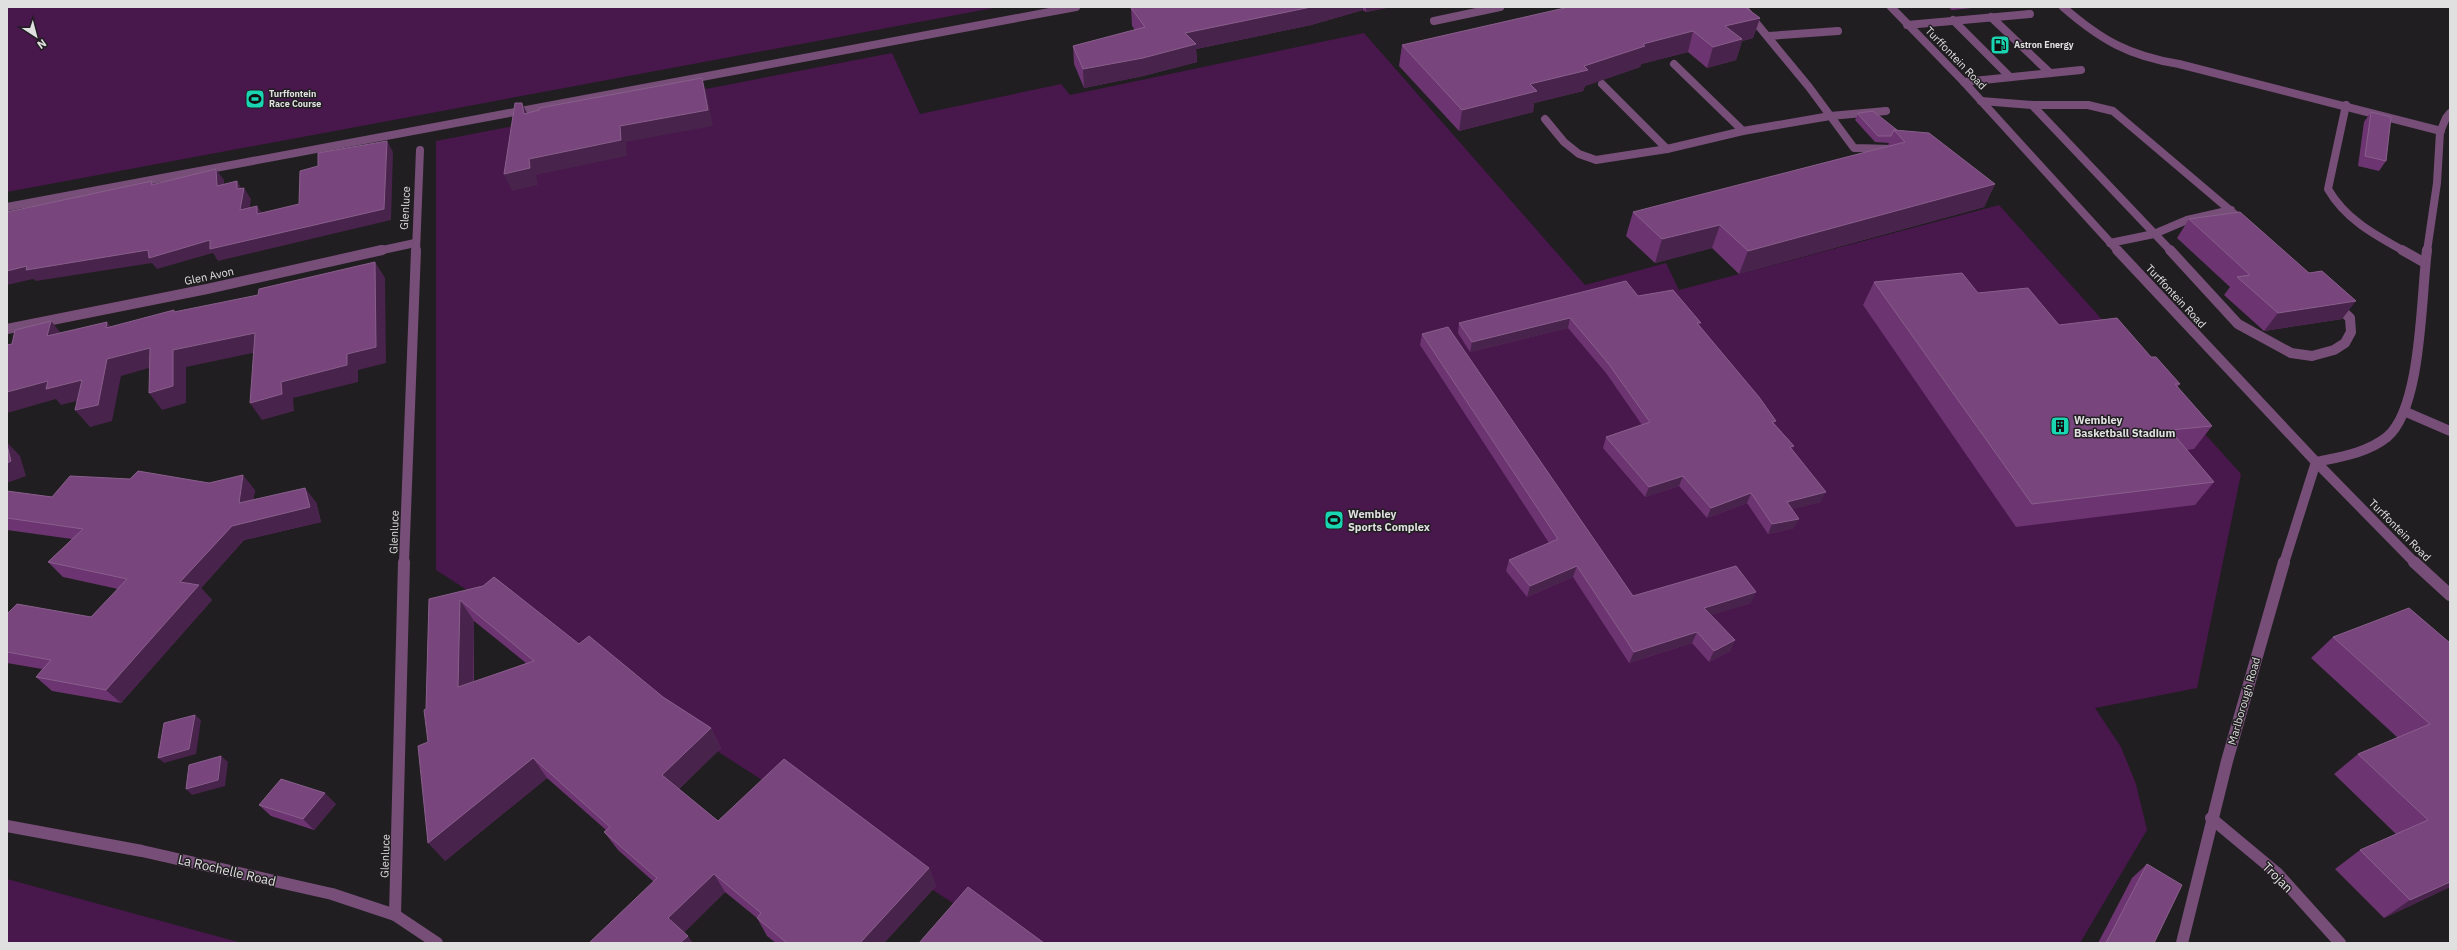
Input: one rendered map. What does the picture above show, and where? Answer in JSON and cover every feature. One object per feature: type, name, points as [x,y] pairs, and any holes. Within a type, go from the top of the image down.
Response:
[{"type":"street","points":[[7,207],[1076,7]]},
{"type":"street","points":[[1434,21],[1500,7]]},
{"type":"street","points":[[1743,7],[1768,36],[1854,148],[1902,149]]},
{"type":"street","name":"Turffontein Road","points":[[1891,7],[1964,82],[2110,243],[2316,462],[2425,573],[2450,595]]},
{"type":"street","points":[[2063,7],[2090,30],[2123,51],[2138,57],[2179,64],[2346,105],[2441,131]]},
{"type":"street","points":[[1907,25],[2030,14]]},
{"type":"street","points":[[1991,17],[2050,73]]},
{"type":"street","points":[[1953,20],[2010,77]]},
{"type":"street","points":[[1768,36],[1838,31]]},
{"type":"street","points":[[1674,64],[1743,131]]},
{"type":"street","points":[[1964,82],[2081,70]]},
{"type":"street","points":[[1602,84],[1667,149]]},
{"type":"street","points":[[1981,101],[2032,105],[2088,105],[2113,111],[2133,126],[2254,231]]},
{"type":"street","points":[[2032,105],[2238,324],[2291,353],[2312,356],[2334,350],[2345,343],[2351,332],[2350,318],[2328,298]]},
{"type":"street","points":[[2346,105],[2328,190],[2332,200],[2352,220],[2425,263]]},
{"type":"street","points":[[1545,119],[1564,142],[1578,154],[1596,160],[1667,149],[1743,131],[1830,116],[1886,111]]},
{"type":"street","points":[[2316,462],[2361,452],[2374,446],[2395,429],[2406,412],[2413,377],[2425,263],[2436,198],[2441,131],[2446,116],[2450,113]]},
{"type":"street","name":"Glenluce","points":[[395,915],[415,243],[420,150]]},
{"type":"street","points":[[2110,243],[2154,234],[2187,220],[2231,210]]},
{"type":"street","name":"Glen Avon","points":[[7,329],[207,289],[415,243]]},
{"type":"street","points":[[2406,412],[2450,431]]},
{"type":"street","name":"Marlborough Road","points":[[2182,943],[2211,818],[2284,559],[2316,462]]},
{"type":"street","name":"Trojan","points":[[2211,818],[2277,873],[2340,943]]},
{"type":"street","name":"La Rochelle Road","points":[[7,826],[142,851],[324,892],[395,915],[437,943]]},
{"type":"shaded area","name":"Turffontein Race Course","points":[[7,7],[999,7],[7,192]]},
{"type":"shaded area","name":"Wembley Sports Complex","points":[[1364,33],[1585,285],[1666,263],[1679,290],[1999,205],[2241,474],[2197,688],[2095,708],[2121,747],[2136,784],[2147,830],[2080,943],[1015,943],[436,570],[436,141],[892,53],[920,114],[1061,84],[1070,95]]},
{"type":"shaded area","points":[[7,879],[242,943],[7,943]]},
{"type":"building","points":[[1311,7],[1185,33],[1196,44],[1143,58],[1083,69],[1073,46],[1145,27],[1131,8]]},
{"type":"building","points":[[1569,7],[1745,7],[1760,18],[1725,26],[1742,39],[1713,47],[1693,31],[1643,44],[1645,46],[1584,66],[1588,70],[1530,84],[1537,91],[1462,110],[1402,45]]},
{"type":"building","points":[[702,78],[708,110],[620,126],[621,140],[529,159],[530,168],[504,174],[515,103],[522,103],[524,114],[539,110],[539,108]]},
{"type":"building","points":[[1873,111],[1897,130],[1894,130],[1891,136],[1878,136],[1858,114]]},
{"type":"building","points":[[2371,112],[2391,117],[2386,161],[2365,156]]},
{"type":"building","points":[[1894,130],[1929,133],[1995,184],[1748,251],[1720,225],[1662,239],[1633,212],[1905,142]]},
{"type":"building","points":[[387,141],[384,209],[210,249],[210,240],[149,258],[148,250],[26,270],[27,266],[7,271],[7,212],[152,181],[151,185],[216,169],[217,186],[237,181],[237,189],[244,188],[240,210],[257,206],[257,214],[299,204],[300,171],[318,166],[318,153]]},
{"type":"building","points":[[2240,212],[2309,273],[2322,271],[2356,301],[2278,313],[2237,277],[2250,275],[2189,219]]},
{"type":"building","points":[[375,262],[376,347],[347,354],[347,365],[281,382],[282,394],[250,403],[255,333],[173,350],[173,386],[149,393],[150,348],[107,359],[98,405],[75,410],[82,380],[46,389],[48,381],[7,392],[7,345],[12,344],[15,330],[51,321],[47,336],[107,322],[106,328],[174,310],[174,312],[258,295],[259,289]]},
{"type":"building","name":"Wembley Basketball Stadium","points":[[1962,273],[1978,293],[2028,288],[2059,325],[2117,318],[2151,357],[2156,357],[2180,384],[2175,384],[2212,426],[2170,430],[2214,482],[2032,504],[1874,282]]},
{"type":"building","points":[[1626,281],[1638,296],[1673,290],[1701,323],[1697,323],[1759,397],[1776,421],[1772,422],[1794,446],[1790,447],[1826,492],[1787,502],[1799,519],[1772,524],[1751,493],[1711,508],[1683,476],[1649,487],[1606,437],[1650,422],[1608,363],[1570,318],[1472,342],[1459,323]]},
{"type":"building","points":[[1448,327],[1633,596],[1736,566],[1756,592],[1704,608],[1735,640],[1714,651],[1697,632],[1634,652],[1577,566],[1530,586],[1509,560],[1558,539],[1422,334]]},
{"type":"building","points":[[7,445],[11,461],[7,463]]},
{"type":"building","points":[[138,471],[209,483],[243,475],[239,503],[305,488],[310,507],[232,526],[180,582],[199,585],[106,690],[36,677],[51,660],[7,652],[7,614],[17,604],[91,617],[127,579],[48,562],[83,529],[7,518],[7,491],[52,497],[70,476],[130,479]]},
{"type":"building","points":[[494,577],[579,644],[589,636],[663,697],[711,728],[662,775],[718,821],[784,759],[929,868],[860,943],[787,943],[757,918],[761,913],[714,874],[668,918],[688,936],[680,943],[589,943],[657,878],[604,832],[610,827],[533,758],[428,843],[418,746],[428,742],[424,710],[426,709],[429,599],[483,586]],"holes":[[[460,600],[534,661],[458,687]]]},
{"type":"building","points":[[2409,608],[2450,643],[2450,882],[2410,900],[2360,850],[2428,820],[2358,754],[2430,724],[2333,637]]},
{"type":"building","points":[[195,715],[189,749],[158,758],[164,723]]},
{"type":"building","points":[[221,756],[218,780],[186,789],[189,765]]},
{"type":"building","points":[[281,779],[325,793],[303,819],[259,805]]},
{"type":"building","points":[[2147,864],[2182,885],[2154,943],[2106,943]]},
{"type":"building","points":[[968,887],[1044,943],[919,943]]},
{"type":"place","name":"Astron Energy","points":[[2000,45]]},
{"type":"place","name":"Turffontein Race Course","points":[[255,99]]},
{"type":"place","name":"Wembley Basketball Stadium","points":[[2060,426]]},
{"type":"place","name":"Wembley Sports Complex","points":[[1334,520]]}]
